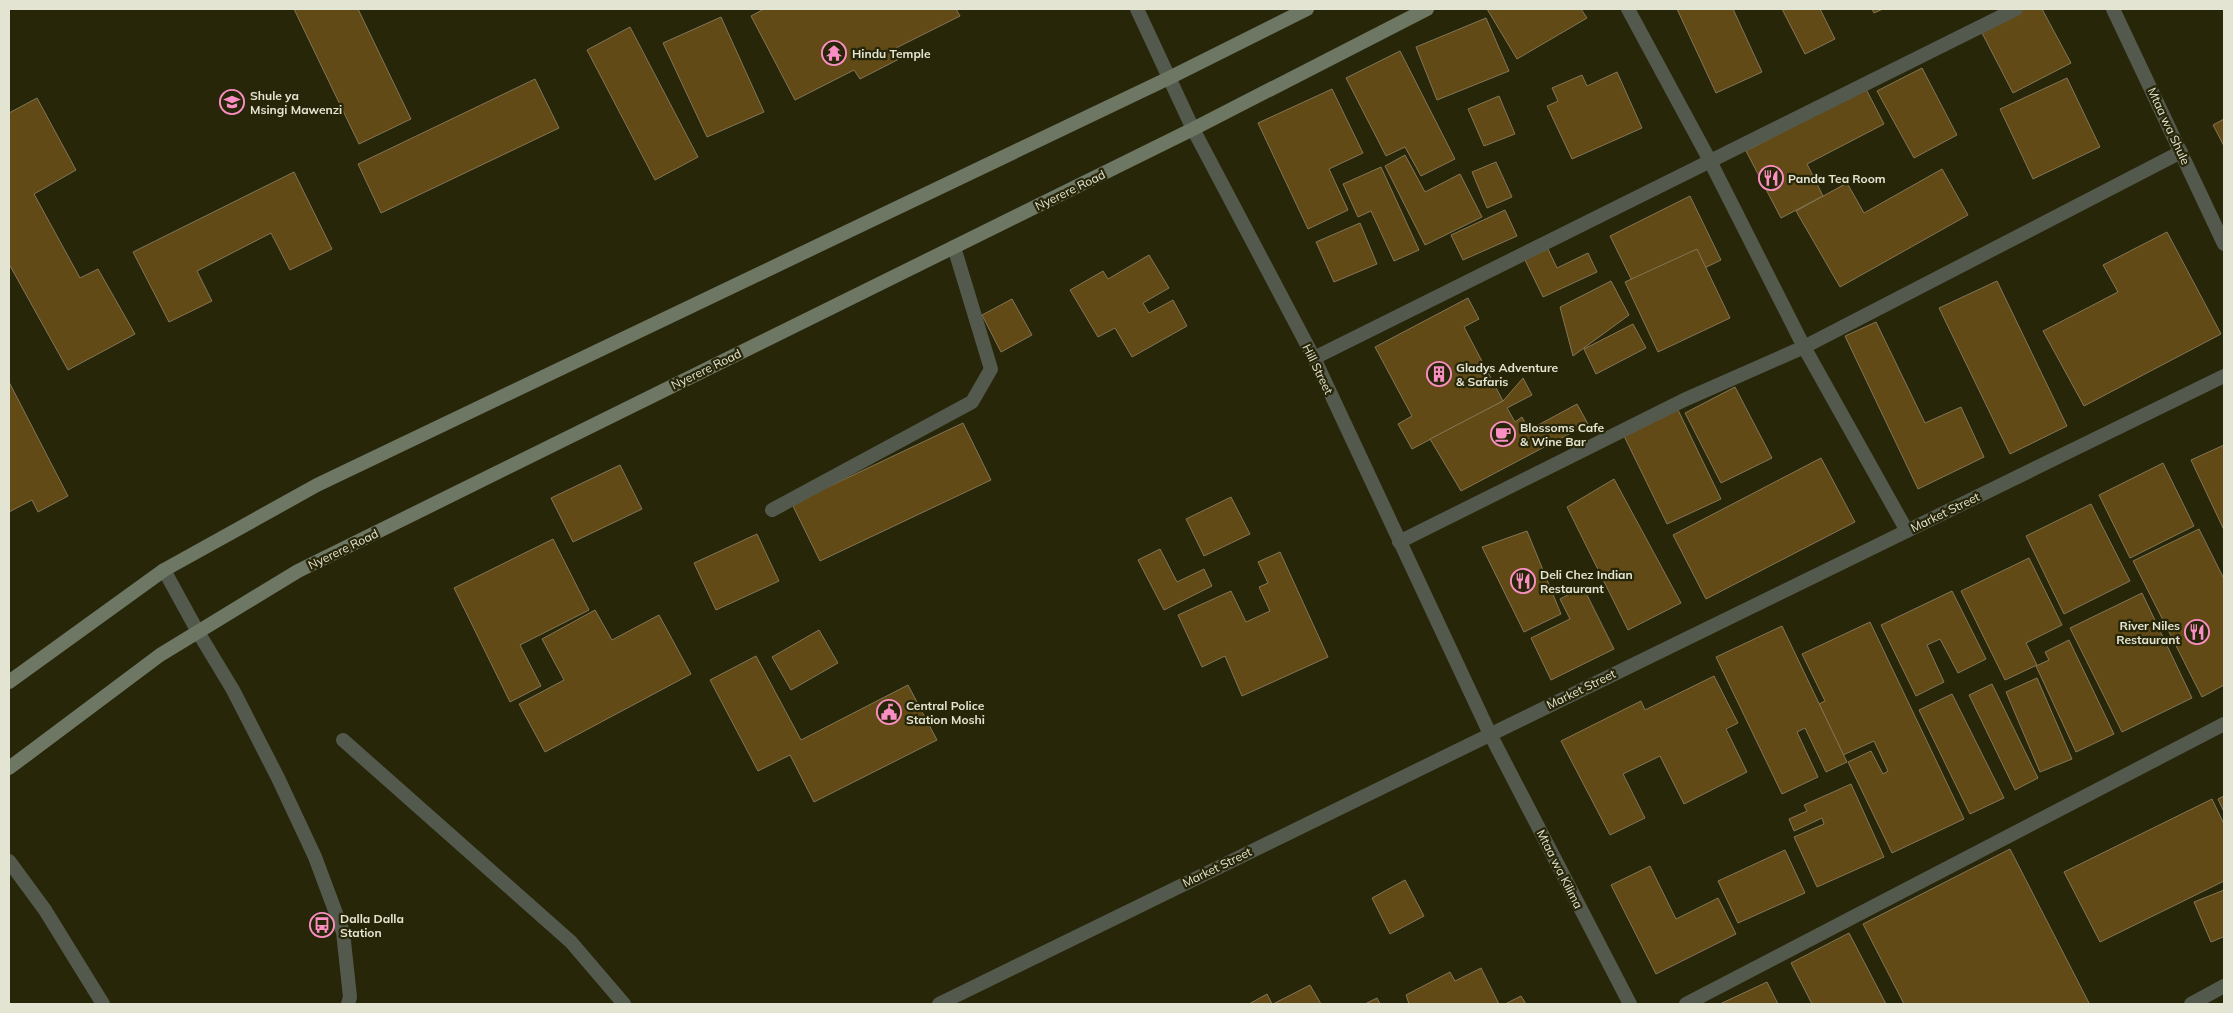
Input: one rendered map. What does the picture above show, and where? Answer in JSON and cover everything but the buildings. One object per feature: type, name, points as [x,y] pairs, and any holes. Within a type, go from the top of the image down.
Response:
[{"type":"main road","points":[[9,682],[164,570],[317,485],[1169,78],[1307,9]]},
{"type":"main road","name":"Nyerere Road","points":[[9,768],[160,655],[298,571],[1193,129],[1427,9]]},
{"type":"street","name":"Hill Street","points":[[1137,9],[1193,129],[1314,358],[1490,734]]},
{"type":"street","points":[[1628,9],[1709,159],[1804,347],[1907,531]]},
{"type":"street","points":[[1314,358],[1570,232],[1709,159],[2016,9]]},
{"type":"street","name":"Mtaa wa Shule","points":[[2113,9],[2224,244]]},
{"type":"street","points":[[1400,542],[1684,400],[1804,347],[2181,152]]},
{"type":"street","points":[[772,510],[972,402],[991,369],[954,247]]},
{"type":"street","name":"Market Street","points":[[941,1004],[2224,376]]},
{"type":"street","points":[[164,570],[233,690],[278,778],[315,857],[344,932],[350,997],[348,1004]]},
{"type":"street","points":[[1686,1004],[2224,724]]},
{"type":"street","name":"Mtaa wa Kilima","points":[[1490,734],[1630,1004]]},
{"type":"street","points":[[343,740],[571,942],[624,1004]]},
{"type":"street","points":[[9,861],[45,910],[103,1004]]},
{"type":"street","points":[[2191,1004],[2224,986]]},
{"type":"place","name":"Hindu Temple","points":[[834,53]]},
{"type":"place","name":"Shule ya Msingi Mawenzi","points":[[232,102]]},
{"type":"place","name":"Panda Tea Room","points":[[1771,178]]},
{"type":"place","name":"Gladys Adventure & Safaris","points":[[1439,374]]},
{"type":"place","name":"Blossoms Cafe & Wine Bar","points":[[1503,434]]},
{"type":"place","name":"Deli Chez Indian Restaurant","points":[[1523,581]]},
{"type":"place","name":"River Niles Restaurant","points":[[2197,632]]},
{"type":"place","name":"Central Police Station Moshi","points":[[889,712]]},
{"type":"place","name":"Dalla Dalla Station","points":[[322,925]]}]
